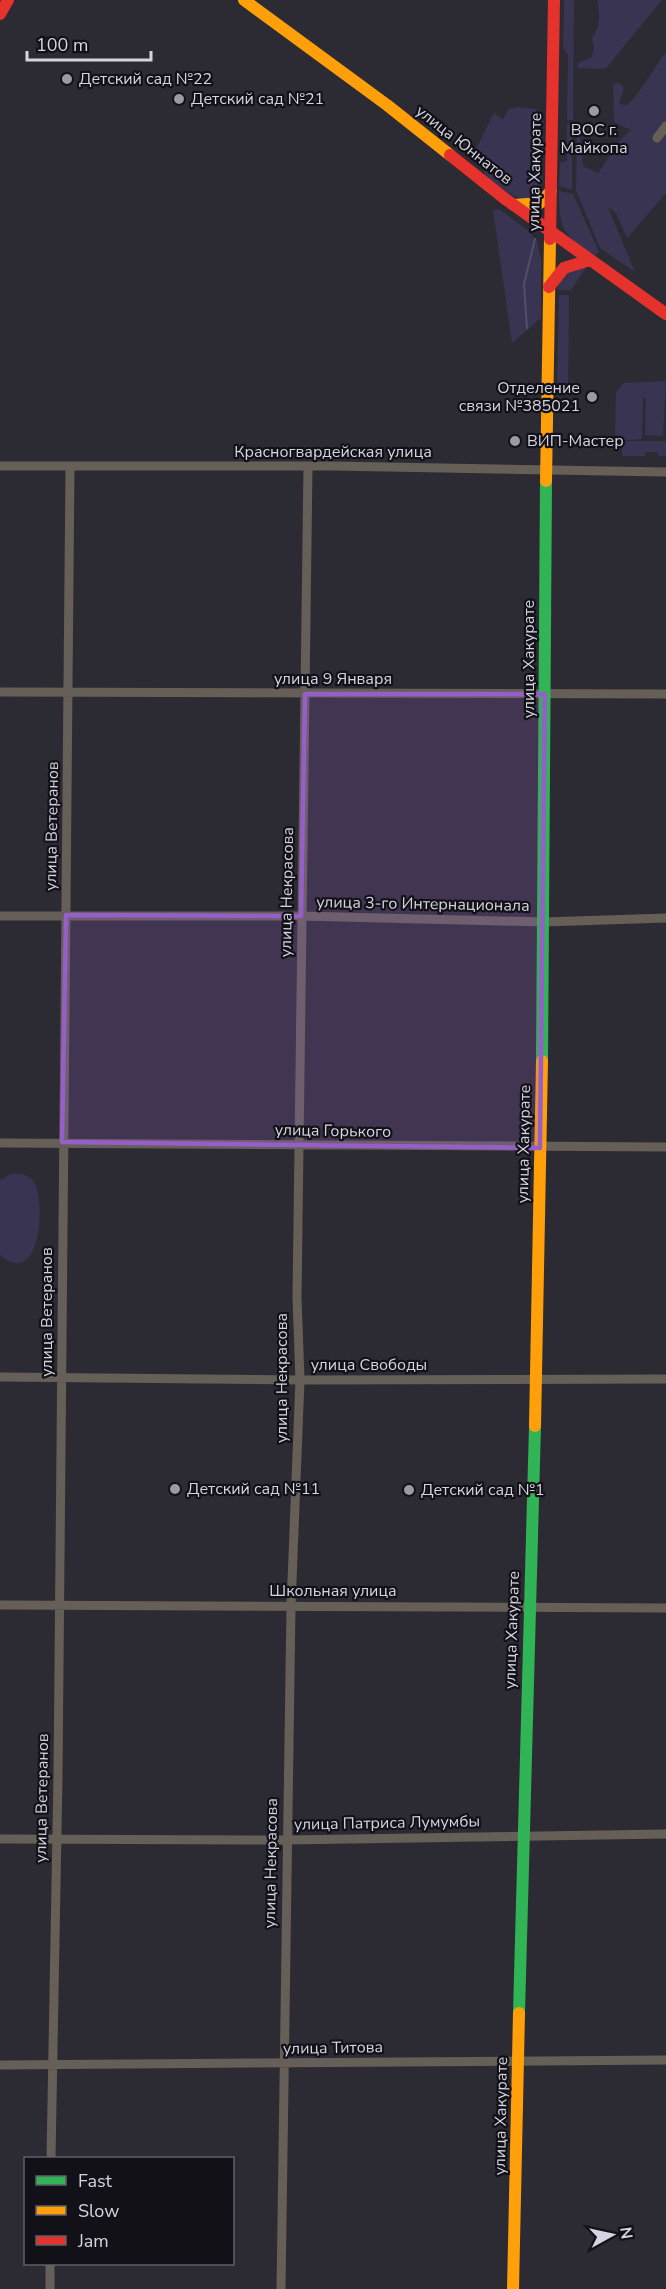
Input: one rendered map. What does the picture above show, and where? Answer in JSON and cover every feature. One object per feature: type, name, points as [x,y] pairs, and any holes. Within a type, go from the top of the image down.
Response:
[{"type":"main road","points":[[0,14],[8,0]]},
{"type":"main road","name":"улица Юннатов","points":[[244,0],[387,105],[550,232],[666,314]]},
{"type":"main road","name":"улица Хакурате","points":[[513,2289],[529,1607],[537,1380],[544,922],[546,470],[554,0]]},
{"type":"main road","points":[[514,205],[540,203],[551,191]]},
{"type":"main road","points":[[549,287],[564,268],[590,260]]},
{"type":"street","points":[[657,138],[666,126]]},
{"type":"street","name":"Красногвардейская улица","points":[[0,466],[308,466],[666,472]]},
{"type":"street","name":"улица Ветеранов","points":[[51,2157],[60,1605],[62,1142],[70,466]]},
{"type":"street","name":"улица Некрасова","points":[[281,2289],[291,1606],[300,1380],[297,1298],[308,466]]},
{"type":"street","name":"улица 9 Января","points":[[0,692],[666,694]]},
{"type":"street","name":"улица 3-го Интернационала","points":[[0,916],[301,916],[544,922],[666,918]]},
{"type":"street","name":"улица Горького","points":[[0,1143],[666,1147]]},
{"type":"street","name":"улица Свободы","points":[[0,1377],[300,1380],[666,1379]]},
{"type":"street","name":"Школьная улица","points":[[0,1605],[666,1608]]},
{"type":"street","name":"улица Патриса Лумумбы","points":[[0,1839],[287,1840],[666,1834]]},
{"type":"street","name":"улица Титова","points":[[0,2065],[666,2060]]},
{"type":"street","points":[[50,2265],[50,2289]]},
{"type":"highlighted area","points":[[305,694],[545,694],[540,1148],[62,1142],[66,915],[301,916]]},
{"type":"shaded area","points":[[564,0],[574,0],[573,120],[567,120],[568,55],[563,48]]},
{"type":"shaded area","points":[[597,0],[662,0],[607,67],[604,69],[578,68],[577,63],[591,58],[594,49],[592,37],[599,19]]},
{"type":"shaded area","points":[[666,52],[666,193],[627,238],[616,213],[608,207],[635,272],[600,248],[576,190],[577,129],[579,125],[583,166],[598,173],[621,139],[631,130],[614,122],[613,84],[620,83],[624,88],[619,104],[627,105]]},
{"type":"shaded area","points":[[518,107],[536,109],[543,118],[542,187],[537,195],[530,199],[522,199],[505,191],[484,175],[485,168],[469,156],[478,145],[494,113],[503,119],[509,109]]},
{"type":"shaded area","points":[[572,123],[572,190],[559,186],[560,163],[567,161],[567,124]]},
{"type":"shaded area","points":[[559,191],[573,194],[599,252],[595,256],[576,242],[565,230],[560,215]]},
{"type":"shaded area","points":[[499,209],[526,229],[537,241],[541,259],[541,318],[512,343],[493,210]]},
{"type":"shaded area","points":[[581,265],[586,268],[571,290],[558,290],[561,276]]},
{"type":"shaded area","points":[[559,295],[569,295],[568,395],[560,395],[557,387]]},
{"type":"shaded area","points":[[666,381],[663,436],[645,435],[646,398],[643,398],[642,439],[615,441],[616,392],[624,383]]},
{"type":"shaded area","points":[[622,441],[666,441],[666,456],[658,456],[658,452],[645,452],[645,456],[622,456]]},
{"type":"shaded area","points":[[11,1174],[31,1178],[38,1194],[40,1208],[37,1239],[32,1253],[24,1261],[14,1263],[0,1255],[0,1180]]},
{"type":"waterway","points":[[527,328],[524,284],[535,239]]},
{"type":"traffic: fast","points":[[542,1061],[546,481]]},
{"type":"traffic: fast","points":[[519,2013],[535,1426]]},
{"type":"traffic: slow","points":[[244,0],[387,105],[450,155]]},
{"type":"traffic: slow","points":[[514,205],[540,203],[551,191]]},
{"type":"traffic: slow","points":[[546,481],[550,239]]},
{"type":"traffic: slow","points":[[535,1426],[542,1061]]},
{"type":"traffic: slow","points":[[513,2289],[519,2013]]},
{"type":"traffic: jam","points":[[0,14],[8,0]]},
{"type":"traffic: jam","points":[[550,239],[554,0]]},
{"type":"traffic: jam","points":[[450,155],[504,198],[666,314]]},
{"type":"traffic: jam","points":[[549,287],[564,268],[590,260]]},
{"type":"place","name":"Детский сад №22","points":[[67,79]]},
{"type":"place","name":"Детский сад №21","points":[[179,99]]},
{"type":"place","name":"ВОС г. Майкопа","points":[[594,111]]},
{"type":"place","name":"Отделение связи №385021","points":[[592,397]]},
{"type":"place","name":"ВИП-Мастер","points":[[515,441]]},
{"type":"place","name":"Детский сад №11","points":[[175,1489]]},
{"type":"place","name":"Детский сад №1","points":[[409,1490]]}]
